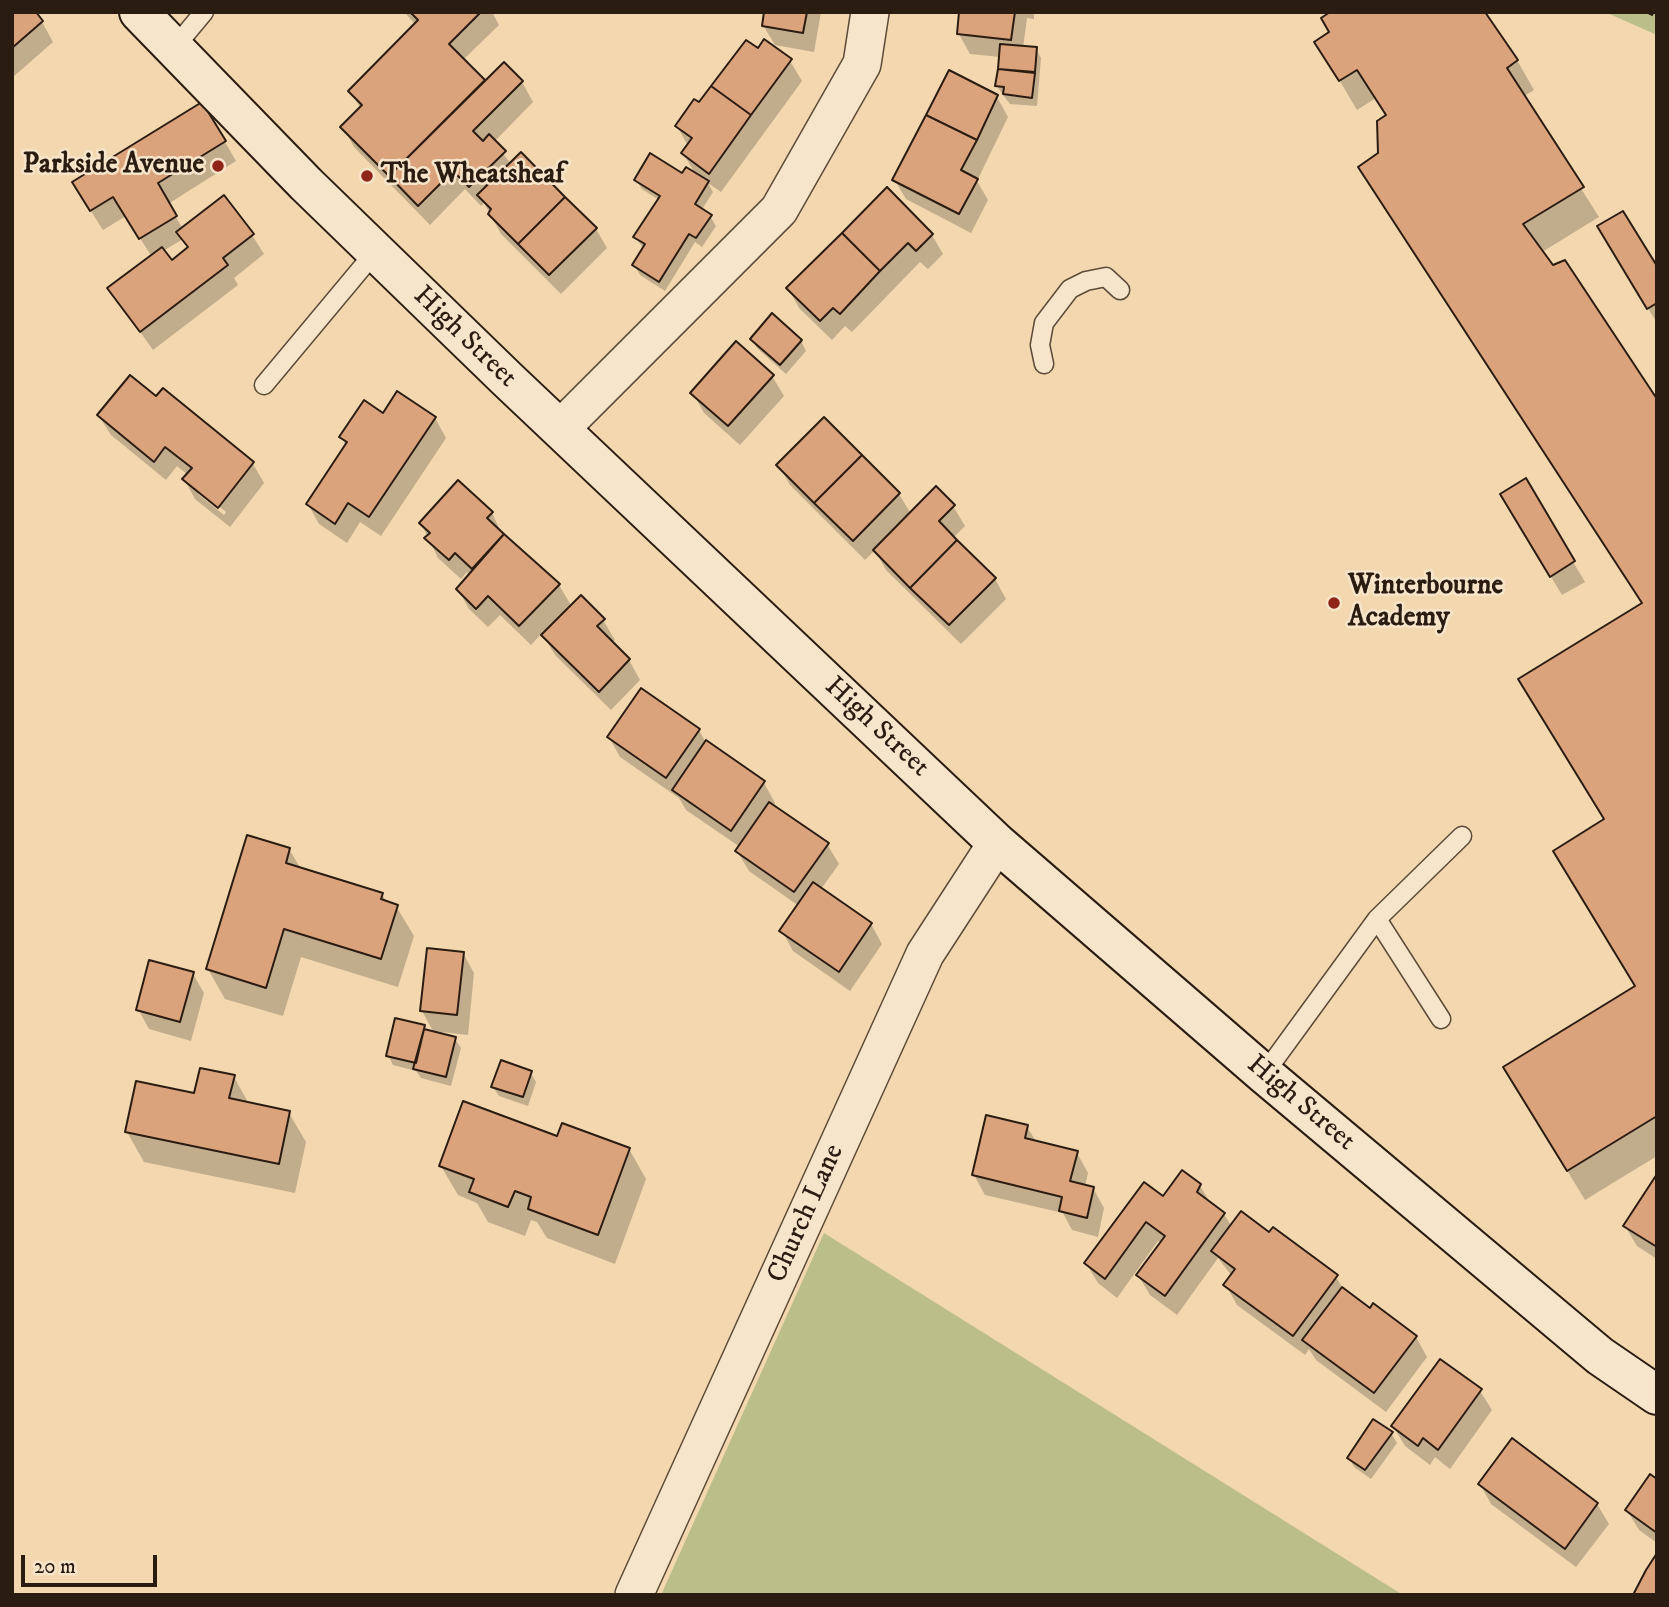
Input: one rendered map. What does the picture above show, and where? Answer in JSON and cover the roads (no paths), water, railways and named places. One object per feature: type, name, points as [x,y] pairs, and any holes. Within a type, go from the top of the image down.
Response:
[{"type":"main road","name":"High Street","points":[[139,12],[375,252],[997,843],[1264,1074],[1600,1356],[1657,1395]]},
{"type":"street","points":[[560,429],[779,210],[862,64],[870,12]]},
{"type":"street","name":"Church Lane","points":[[635,1595],[925,954],[997,843]]},
{"type":"lane","points":[[174,48],[204,12]]},
{"type":"lane","points":[[264,385],[375,252]]},
{"type":"lane","points":[[1044,364],[1040,345],[1044,323],[1070,289],[1106,277],[1120,290]]},
{"type":"lane","points":[[1264,1074],[1377,919],[1462,836]]},
{"type":"lane","points":[[1377,919],[1441,1019]]},
{"type":"place","name":"Parkside Avenue","points":[[218,166]]},
{"type":"place","name":"The Wheatsheaf","points":[[367,176]]},
{"type":"place","name":"Winterbourne Academy","points":[[1334,603]]}]
